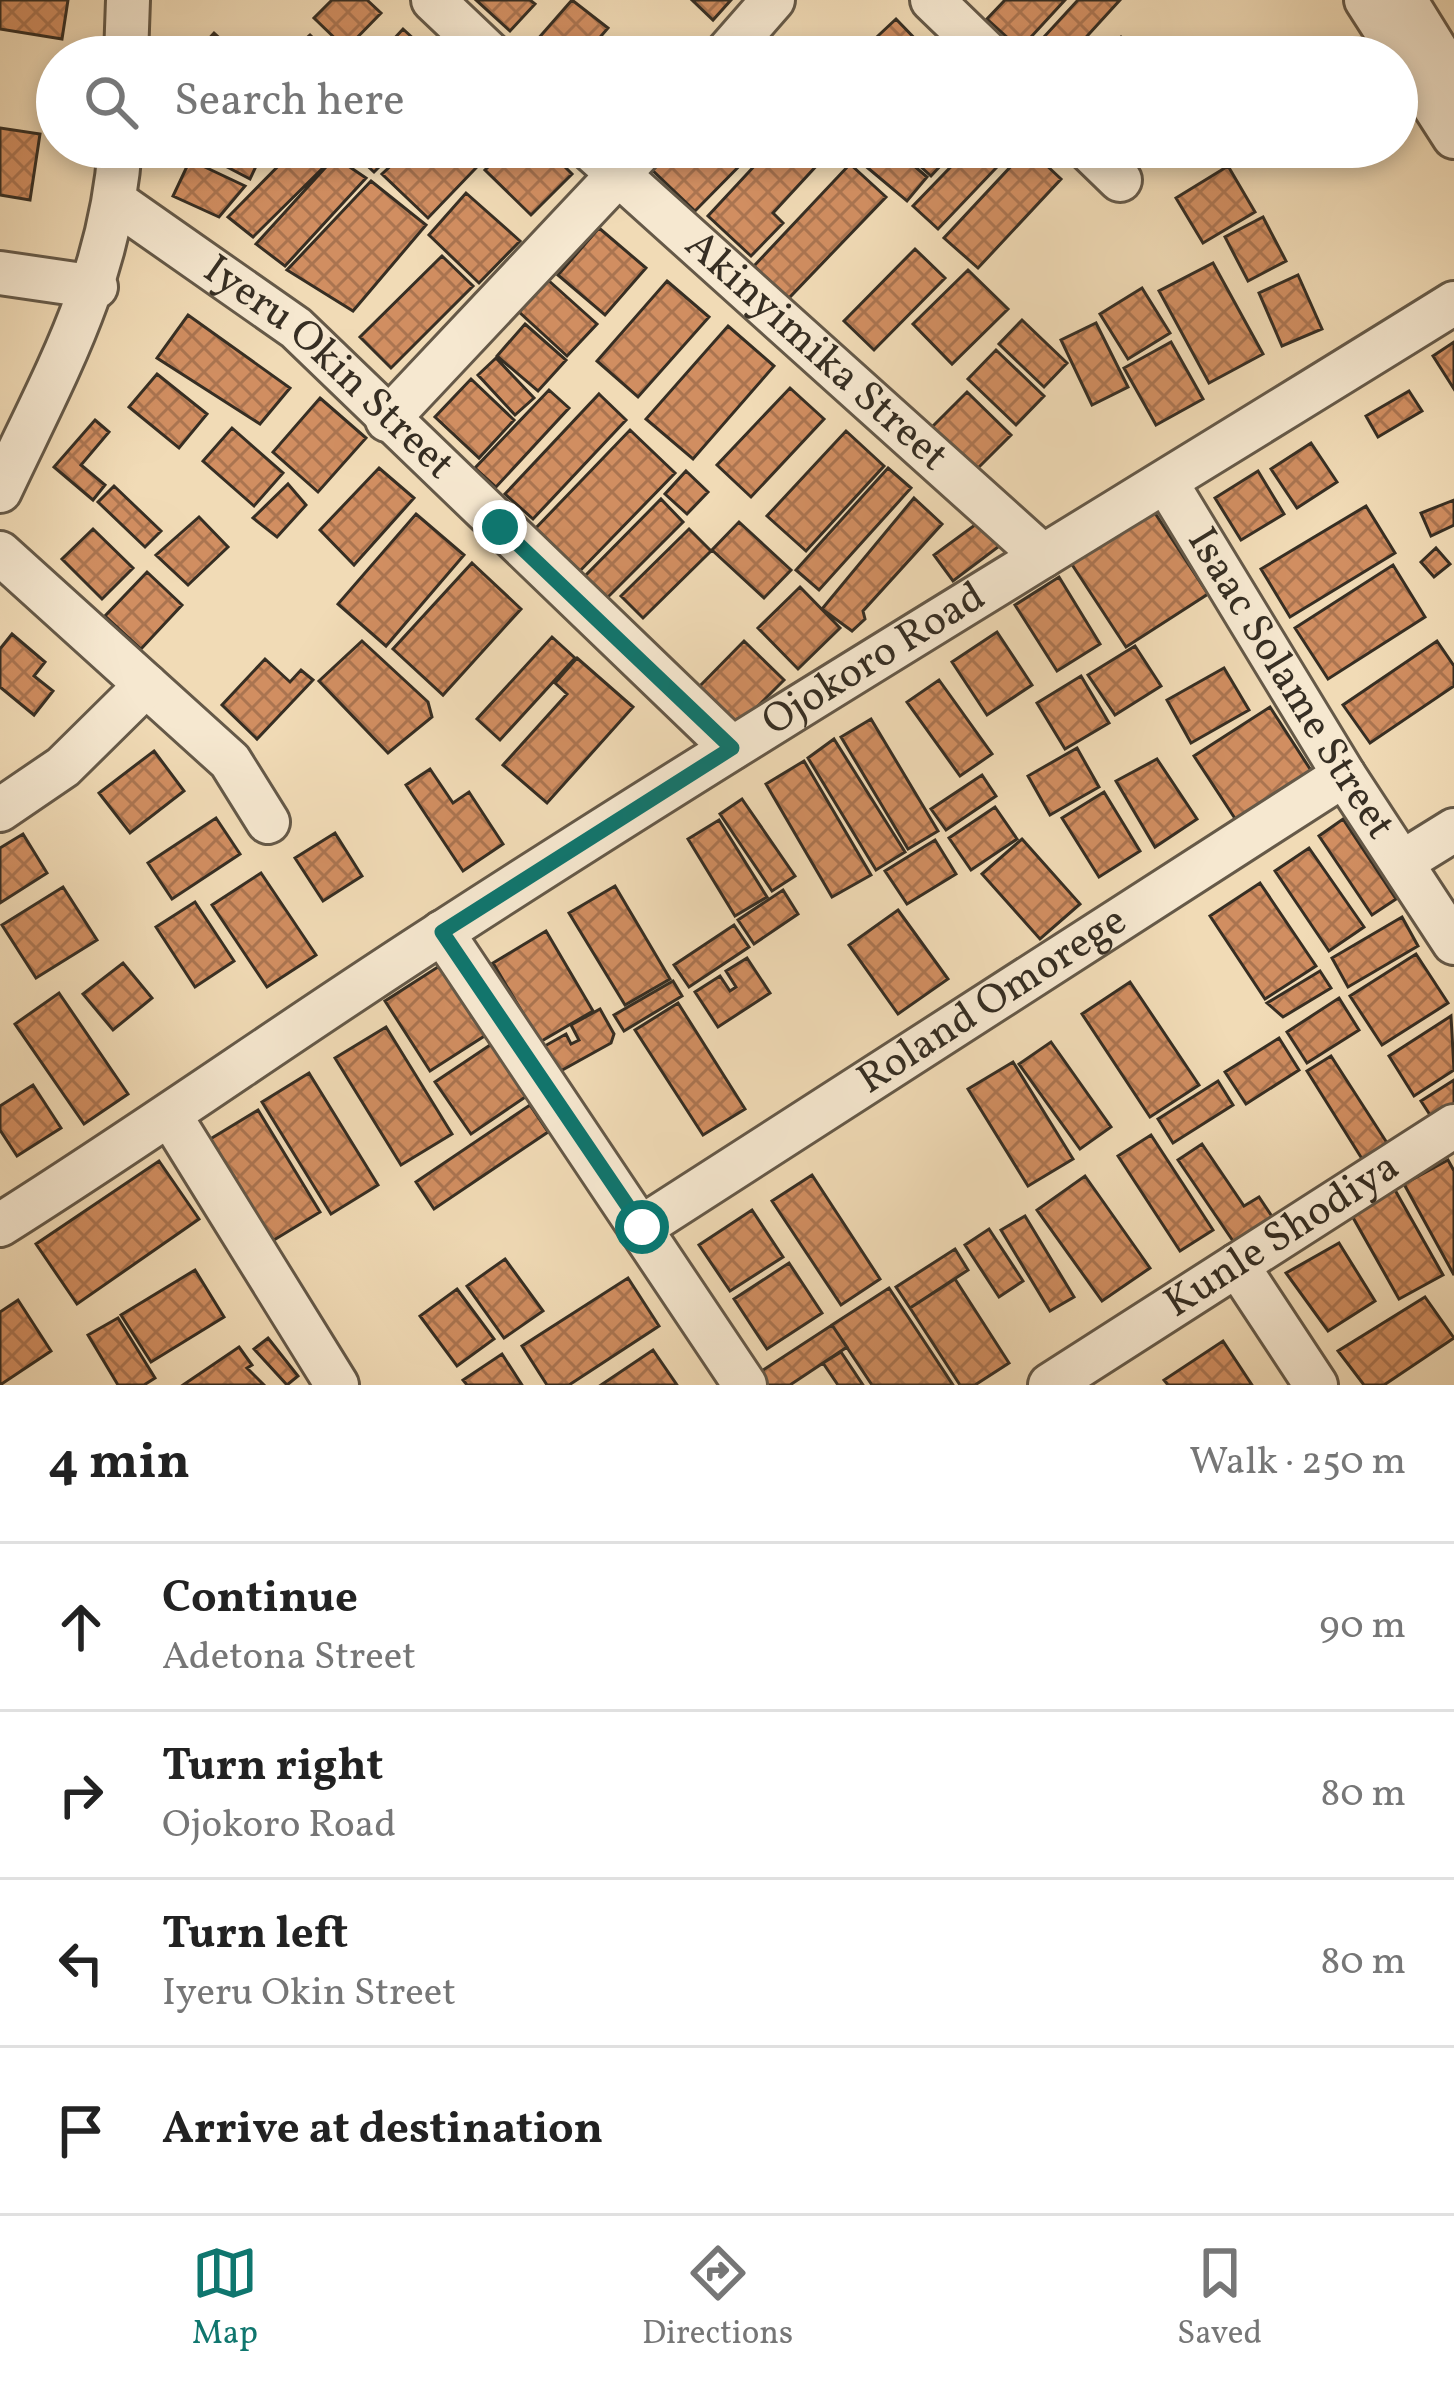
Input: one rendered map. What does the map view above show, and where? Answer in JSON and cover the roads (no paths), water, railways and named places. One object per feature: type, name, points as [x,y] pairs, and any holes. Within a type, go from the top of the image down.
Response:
[{"type":"street","points":[[127,36],[128,0]]},
{"type":"street","points":[[434,0],[471,36]]},
{"type":"street","points":[[741,36],[773,0]]},
{"type":"street","points":[[932,0],[970,36]]},
{"type":"street","points":[[1366,0],[1389,36]]},
{"type":"street","points":[[1405,0],[1454,79]]},
{"type":"street","points":[[1418,80],[1454,136]]},
{"type":"street","points":[[0,491],[96,286],[116,202],[118,168]]},
{"type":"street","points":[[387,420],[606,168]]},
{"type":"street","name":"Akinyimika Street","points":[[628,168],[1043,556]]},
{"type":"street","points":[[1108,168],[1120,180]]},
{"type":"street","name":"Iyeru Okin Street","points":[[116,202],[265,302],[732,748]]},
{"type":"street","points":[[0,273],[96,286]]},
{"type":"street","name":"Ojokoro Road","points":[[0,1225],[171,1117],[442,932],[732,748],[1454,303]]},
{"type":"street","name":"Isaac Solame Street","points":[[1166,482],[1344,775],[1454,943]]},
{"type":"street","points":[[0,553],[230,760],[268,822]]},
{"type":"street","points":[[0,810],[64,767],[146,685]]},
{"type":"street","name":"Roland Omorege","points":[[642,1227],[1344,775]]},
{"type":"street","points":[[1404,861],[1454,830]]},
{"type":"street","points":[[442,932],[745,1385]]},
{"type":"street","points":[[171,1117],[337,1385]]},
{"type":"street","name":"Kunle Shodiya","points":[[1050,1385],[1454,1126]]},
{"type":"street","points":[[1238,1265],[1316,1385]]}]
